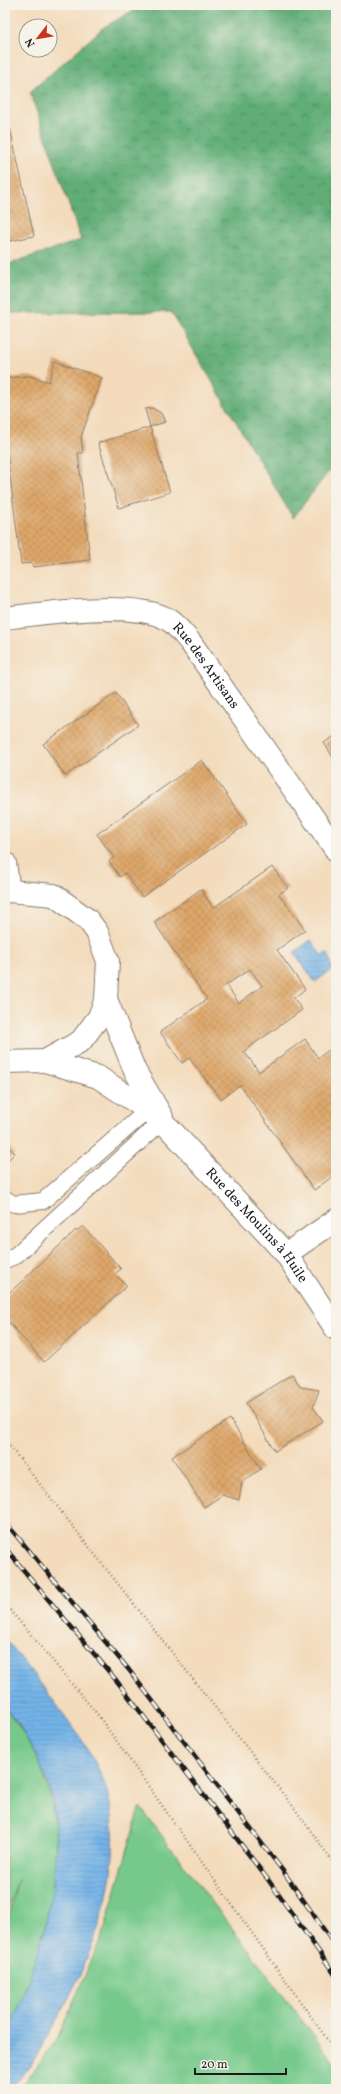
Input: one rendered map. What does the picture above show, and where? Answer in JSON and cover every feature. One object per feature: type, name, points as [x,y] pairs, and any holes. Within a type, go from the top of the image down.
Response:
[{"type":"street","name":"Rue des Artisans","points":[[5,618],[112,608],[138,610],[167,619],[191,643],[336,850]]},
{"type":"street","points":[[5,863],[7,891],[54,895],[88,920],[97,932],[108,961],[106,999],[99,1017],[81,1041],[45,1061],[5,1062]]},
{"type":"street","name":"Rue des Moulins à Huile","points":[[106,999],[135,1071],[159,1120]]},
{"type":"street","name":"Rue des Moulins à Huile","points":[[45,1061],[98,1077],[159,1120],[286,1254],[336,1329]]},
{"type":"street","points":[[286,1254],[336,1220]]},
{"type":"lane","points":[[5,1198],[14,1204],[43,1201],[159,1120]]},
{"type":"lane","points":[[5,1260],[15,1256],[159,1120]]},
{"type":"path","points":[[5,1440],[290,1803],[336,1866]]},
{"type":"path","points":[[5,1604],[98,1715],[336,2052]]},
{"type":"green space","points":[[143,5],[336,5],[336,462],[293,518],[171,312],[5,313],[5,265],[81,240],[30,92],[104,27]]},
{"type":"green space","points":[[5,1708],[26,1738],[41,1768],[51,1799],[55,1831],[55,1863],[51,1895],[44,1929],[22,2001],[5,2037],[5,1932],[18,1879],[5,1918]]},
{"type":"green space","points":[[140,1807],[336,2065],[336,2089],[20,2089],[57,2039],[103,1934]]},
{"type":"water","points":[[311,940],[321,955],[328,953],[332,970],[315,982],[294,952]]},
{"type":"water","points":[[5,1638],[70,1723],[86,1746],[95,1763],[103,1780],[111,1810],[113,1842],[111,1874],[104,1906],[95,1938],[82,1969],[69,1998],[40,2051],[23,2075],[9,2089],[5,2089],[5,2037],[21,2003],[43,1935],[53,1888],[56,1841],[53,1803],[49,1786],[35,1753],[17,1722],[5,1708]]},
{"type":"building","points":[[10,128],[34,236],[5,242],[5,129]]},
{"type":"building","points":[[55,361],[102,378],[81,437],[83,453],[78,453],[90,560],[33,567],[32,563],[21,564],[5,436],[5,378],[29,376],[49,382]]},
{"type":"building","points":[[152,408],[161,413],[165,422],[150,427],[145,409]]},
{"type":"building","points":[[150,427],[170,492],[119,508],[98,443]]},
{"type":"building","points":[[116,693],[138,725],[65,776],[43,744]]},
{"type":"building","points":[[336,735],[336,762],[324,743]]},
{"type":"building","points":[[202,760],[247,824],[142,897],[125,873],[120,877],[109,861],[114,858],[97,834]]},
{"type":"building","points":[[272,867],[288,888],[279,894],[305,930],[277,950],[305,989],[294,998],[302,1010],[244,1051],[259,1072],[305,1039],[318,1058],[336,1045],[336,1097],[332,1101],[336,1107],[336,1174],[314,1190],[240,1085],[221,1099],[189,1058],[182,1063],[160,1032],[207,999],[154,922],[201,889],[213,908]],"holes":[[[250,969],[262,986],[239,1003],[226,985]]]},
{"type":"building","points":[[5,1144],[15,1153],[7,1161],[5,1160]]},
{"type":"building","points":[[83,1226],[121,1269],[115,1274],[127,1286],[44,1362],[5,1318],[5,1297],[76,1230],[77,1231]]},
{"type":"building","points":[[292,1374],[301,1387],[319,1390],[313,1407],[323,1421],[275,1451],[246,1403]]},
{"type":"building","points":[[230,1419],[261,1469],[242,1482],[239,1500],[223,1495],[204,1507],[172,1457]]},
{"type":"railway","points":[[5,1522],[129,1670],[283,1871],[336,1947]]},
{"type":"railway","points":[[5,1548],[116,1680],[269,1881],[336,1976]]}]
